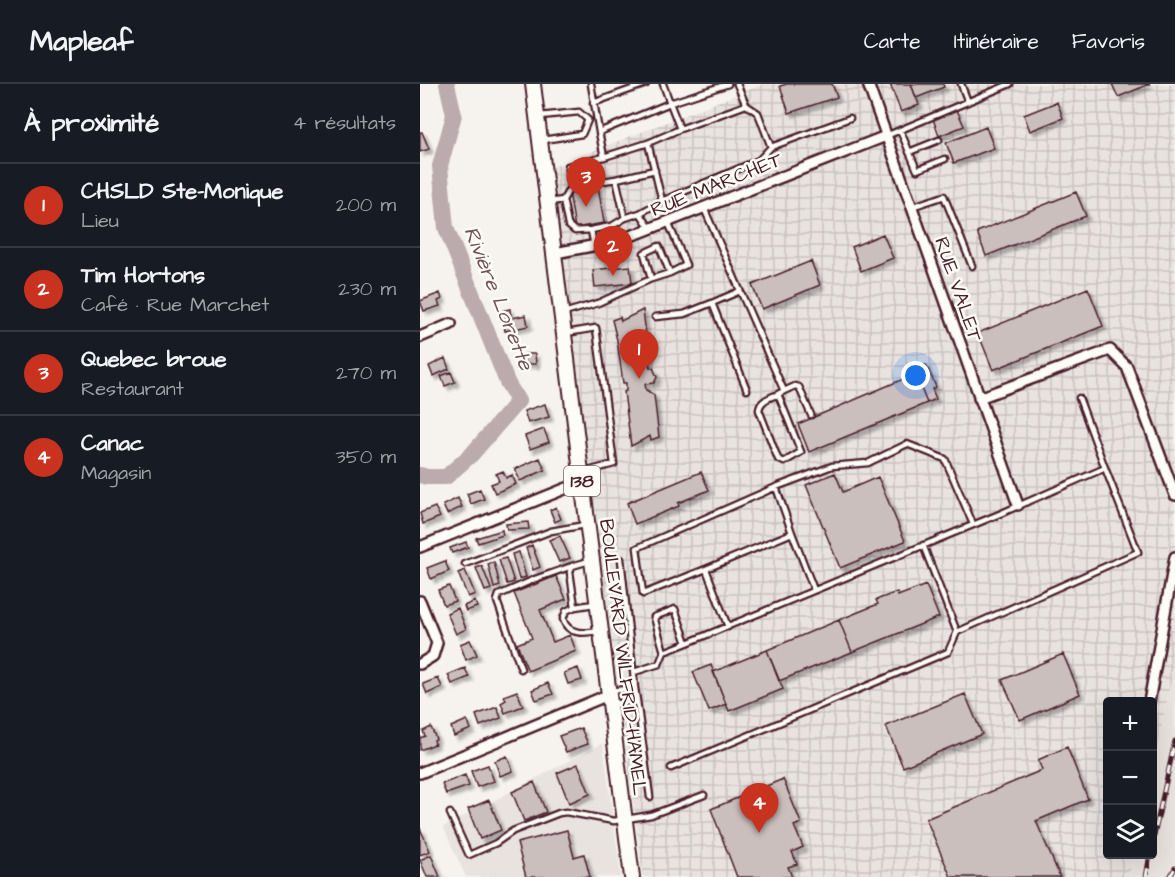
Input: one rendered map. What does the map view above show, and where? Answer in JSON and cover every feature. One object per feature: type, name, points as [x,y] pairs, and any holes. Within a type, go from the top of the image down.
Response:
[{"type":"main road","name":"BOULEVARD WILFRID-HAMEL","points":[[533,84],[632,877]]},
{"type":"street","name":"RUE VALET","points":[[868,84],[1018,505]]},
{"type":"street","name":"RUE MARCHET","points":[[555,253],[614,242],[651,229],[886,136]]},
{"type":"street","points":[[420,337],[450,324]]},
{"type":"street","points":[[979,398],[1110,350],[1127,367],[1175,495]]},
{"type":"street","points":[[420,547],[567,488],[582,478]]},
{"type":"street","points":[[1150,697],[1175,557]]},
{"type":"street","points":[[420,601],[436,643],[433,656],[420,664]]},
{"type":"street","points":[[420,773],[608,697]]},
{"type":"lane","points":[[591,84],[595,118],[604,157]]},
{"type":"lane","points":[[593,103],[646,84]]},
{"type":"lane","points":[[663,84],[680,129]]},
{"type":"lane","points":[[599,132],[670,103],[728,84]]},
{"type":"lane","points":[[737,84],[746,105],[758,113],[771,147]]},
{"type":"lane","points":[[961,84],[968,102]]},
{"type":"lane","points":[[886,136],[1010,84]]},
{"type":"lane","points":[[746,105],[648,143],[568,166],[571,186],[562,200],[568,225],[575,231],[612,225],[759,160],[771,147],[850,118]]},
{"type":"lane","points":[[537,116],[579,112],[588,120]]},
{"type":"lane","points":[[588,120],[595,118]]},
{"type":"lane","points":[[540,141],[582,134],[588,120]]},
{"type":"lane","points":[[900,130],[917,170],[945,159]]},
{"type":"lane","points":[[909,152],[939,140]]},
{"type":"lane","points":[[648,143],[662,201]]},
{"type":"lane","points":[[571,186],[656,170]]},
{"type":"lane","points":[[616,179],[625,218]]},
{"type":"lane","points":[[911,207],[944,196],[972,267]]},
{"type":"lane","points":[[548,202],[562,200]]},
{"type":"lane","points":[[704,208],[784,391]]},
{"type":"lane","points":[[640,213],[651,229]]},
{"type":"lane","points":[[562,314],[598,303],[686,266],[668,222]]},
{"type":"lane","points":[[591,230],[594,246]]},
{"type":"lane","points":[[651,279],[644,253],[659,246],[670,273]]},
{"type":"lane","points":[[655,317],[684,314],[740,291]]},
{"type":"lane","points":[[712,303],[747,390]]},
{"type":"lane","points":[[565,333],[597,328],[614,464],[582,478]]},
{"type":"lane","points":[[778,394],[801,448],[799,454],[784,462],[778,459],[759,406],[764,400],[795,386],[799,387],[811,415]]},
{"type":"lane","points":[[671,768],[948,652],[957,632],[1138,552],[1079,398]]},
{"type":"lane","points":[[792,534],[643,594],[637,548],[777,487],[832,466],[868,463],[907,444],[945,459],[973,524]]},
{"type":"lane","points":[[664,652],[1105,468]]},
{"type":"lane","points":[[777,487],[814,590]]},
{"type":"lane","points":[[465,564],[551,531],[588,525]]},
{"type":"lane","points":[[923,545],[957,632]]},
{"type":"lane","points":[[621,559],[650,797]]},
{"type":"lane","points":[[521,669],[497,601],[499,595],[535,579],[592,561]]},
{"type":"lane","points":[[575,565],[570,572],[575,607]]},
{"type":"lane","points":[[706,569],[728,627]]},
{"type":"lane","points":[[597,603],[575,607],[566,611],[563,618],[568,627],[580,634],[600,631]]},
{"type":"lane","points":[[634,672],[659,664],[664,652],[654,617],[675,609],[687,643]]},
{"type":"lane","points":[[608,697],[635,688]]},
{"type":"lane","points":[[608,697],[637,701]]},
{"type":"lane","points":[[450,813],[469,855],[496,843],[513,831],[559,813],[566,812],[610,821],[651,815],[704,795]]},
{"type":"shaded area","points":[[763,84],[1175,84],[1175,662],[1157,749],[1157,697],[1103,697],[1103,859],[1133,859],[1129,877],[643,877],[550,168]]},
{"type":"shaded area","points":[[1175,662],[1175,877],[1129,877],[1133,859],[1157,859],[1157,749]]},
{"type":"shaded area","points":[[603,743],[621,877],[466,877],[443,827]]},
{"type":"building","points":[[832,84],[837,97],[789,113],[780,86]]},
{"type":"building","points":[[890,84],[911,84],[919,105],[901,112]]},
{"type":"building","points":[[911,84],[943,84],[944,87],[916,98]]},
{"type":"building","points":[[1112,84],[1150,84],[1118,97]]},
{"type":"building","points":[[1057,102],[1063,118],[1030,131],[1024,115]]},
{"type":"building","points":[[957,110],[964,126],[939,136],[933,119]]},
{"type":"building","points":[[986,127],[994,148],[954,163],[946,143]]},
{"type":"building","points":[[420,132],[429,149],[420,152]]},
{"type":"building","points":[[598,186],[604,223],[575,228],[569,191]]},
{"type":"building","points":[[1076,192],[1086,216],[986,256],[977,232]]},
{"type":"building","points":[[883,234],[893,258],[861,271],[852,247]]},
{"type":"building","points":[[811,261],[820,285],[762,309],[752,285]]},
{"type":"building","points":[[630,266],[632,283],[595,287],[593,270]]},
{"type":"building","points":[[1088,288],[1103,326],[993,370],[978,333]]},
{"type":"building","points":[[440,293],[442,299],[438,301],[440,306],[424,311],[420,301]]},
{"type":"building","points":[[510,309],[511,317],[503,319],[501,311]]},
{"type":"building","points":[[643,310],[650,368],[653,368],[657,377],[654,383],[645,384],[646,390],[654,395],[659,437],[651,440],[650,436],[631,446],[624,392],[626,383],[623,383],[612,320],[620,317],[621,321]]},
{"type":"building","points":[[526,315],[528,326],[505,331],[503,320]]},
{"type":"building","points":[[525,354],[535,354],[536,364],[525,364]]},
{"type":"building","points":[[445,358],[449,369],[433,376],[429,366]]},
{"type":"building","points":[[926,365],[936,387],[932,389],[936,399],[927,403],[914,371],[915,368]]},
{"type":"building","points":[[451,372],[455,382],[445,386],[441,376]]},
{"type":"building","points":[[915,374],[927,403],[809,452],[798,424]]},
{"type":"building","points":[[545,404],[549,417],[528,423],[524,411]]},
{"type":"building","points":[[544,429],[549,442],[530,449],[525,436]]},
{"type":"building","points":[[540,458],[545,470],[520,481],[515,469]]},
{"type":"building","points":[[503,471],[506,478],[512,475],[516,484],[495,493],[491,484],[499,481],[496,474]]},
{"type":"building","points":[[701,472],[709,490],[678,503],[679,506],[635,524],[627,503]]},
{"type":"building","points":[[835,473],[843,492],[878,477],[905,541],[840,568],[806,485]]},
{"type":"building","points":[[480,489],[484,499],[471,504],[467,494]]},
{"type":"building","points":[[458,498],[462,507],[447,514],[443,505]]},
{"type":"building","points":[[435,507],[440,517],[423,524],[420,513]]},
{"type":"building","points":[[556,507],[561,519],[555,522],[550,510]]},
{"type":"building","points":[[528,522],[529,529],[507,530],[506,524]]},
{"type":"building","points":[[502,530],[503,535],[478,543],[476,538]]},
{"type":"building","points":[[560,536],[570,558],[559,562],[549,540]]},
{"type":"building","points":[[466,542],[468,547],[452,553],[450,548]]},
{"type":"building","points":[[532,545],[540,567],[533,570],[526,548]]},
{"type":"building","points":[[519,552],[526,577],[519,579],[512,554]]},
{"type":"building","points":[[506,558],[514,582],[507,584],[499,560]]},
{"type":"building","points":[[445,561],[449,571],[431,579],[427,568]]},
{"type":"building","points":[[494,562],[500,586],[494,588],[488,564]]},
{"type":"building","points":[[482,566],[491,589],[485,591],[476,568]]},
{"type":"building","points":[[465,570],[475,594],[468,597],[458,573]]},
{"type":"building","points":[[556,576],[566,599],[540,610],[553,642],[570,635],[576,651],[528,671],[517,644],[532,638],[514,593]]},
{"type":"building","points":[[926,585],[939,617],[852,652],[839,620],[878,604],[876,600],[897,592],[898,596]]},
{"type":"building","points":[[449,586],[455,601],[444,605],[438,590]]},
{"type":"building","points":[[475,601],[477,607],[466,611],[464,606]]},
{"type":"building","points":[[458,608],[466,629],[456,634],[447,613]]},
{"type":"building","points":[[839,620],[852,652],[779,681],[767,650]]},
{"type":"building","points":[[470,640],[477,655],[466,660],[460,644]]},
{"type":"building","points":[[767,650],[783,689],[729,711],[713,672]]},
{"type":"building","points":[[1063,654],[1080,694],[1020,720],[1002,680]]},
{"type":"building","points":[[711,665],[726,704],[709,711],[693,672]]},
{"type":"building","points":[[465,668],[469,677],[452,684],[448,675]]},
{"type":"building","points":[[578,668],[582,680],[568,684],[564,673]]},
{"type":"building","points":[[438,678],[442,687],[427,694],[423,684]]},
{"type":"building","points":[[548,683],[553,694],[536,700],[532,690]]},
{"type":"building","points":[[517,691],[523,706],[505,713],[501,703],[506,700],[504,696]]},
{"type":"building","points":[[965,694],[982,734],[903,767],[886,726]]},
{"type":"building","points":[[497,707],[501,718],[480,726],[476,715]]},
{"type":"building","points":[[467,720],[471,729],[454,736],[451,727]]},
{"type":"building","points":[[431,727],[436,739],[435,744],[420,750],[420,738],[425,736],[423,731]]},
{"type":"building","points":[[581,728],[588,744],[566,752],[559,736]]},
{"type":"building","points":[[1067,747],[1088,799],[1036,821],[1060,877],[951,877],[926,819],[1042,770],[1038,760]]},
{"type":"building","points":[[507,756],[513,771],[500,776],[495,761]]},
{"type":"building","points":[[578,764],[590,794],[569,803],[557,773]]},
{"type":"building","points":[[488,765],[494,781],[477,787],[471,771]]},
{"type":"building","points":[[465,775],[469,786],[446,794],[442,784]]},
{"type":"building","points":[[783,779],[801,823],[794,826],[803,847],[792,852],[797,864],[788,867],[792,877],[737,877],[711,809]]},
{"type":"building","points":[[534,782],[546,812],[524,821],[512,792]]},
{"type":"building","points":[[489,800],[501,830],[480,839],[468,809]]},
{"type":"building","points":[[420,828],[430,851],[420,855]]},
{"type":"building","points":[[567,830],[574,857],[584,854],[590,877],[526,877],[517,843]]},
{"type":"building","points":[[431,855],[440,877],[427,877],[420,860]]},
{"type":"waterway","name":"Rivière Lorette","points":[[420,475],[446,477],[472,454],[518,401],[507,382],[446,228],[440,166],[454,115],[447,84]]},
{"type":"railway","points":[[1157,822],[1175,741]]},
{"type":"railway","points":[[1146,877],[1149,859]]},
{"type":"railway","points":[[1170,877],[1175,868]]},
{"type":"place","name":"Quebec broue","points":[[586,207]]},
{"type":"place","name":"Tim Hortons","points":[[613,276]]},
{"type":"place","name":"CHSLD Ste-Monique","points":[[639,379]]},
{"type":"place","name":"Canac","points":[[759,833]]}]
